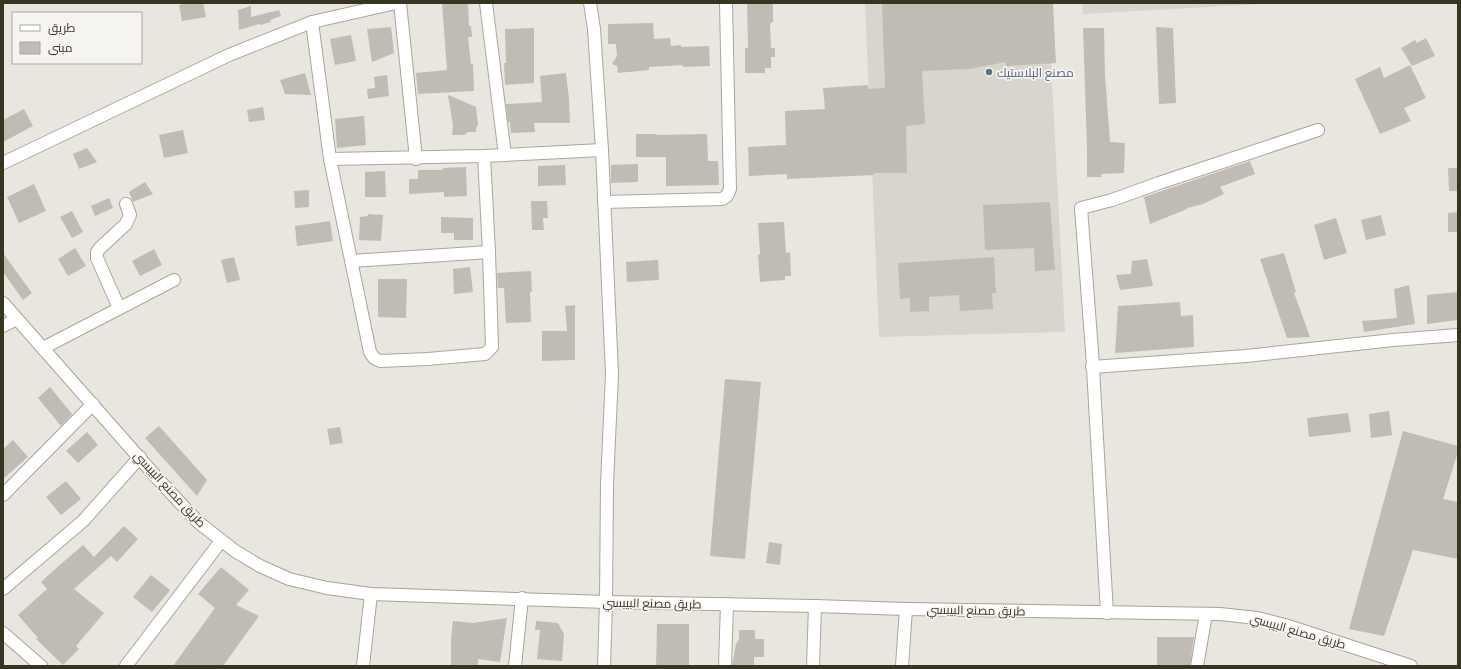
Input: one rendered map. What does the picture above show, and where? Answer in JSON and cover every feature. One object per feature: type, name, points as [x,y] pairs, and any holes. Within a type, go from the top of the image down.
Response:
[{"type":"street","points":[[3,163],[230,55],[312,22],[396,3]]},
{"type":"street","points":[[400,3],[416,158]]},
{"type":"street","points":[[486,3],[505,154]]},
{"type":"street","points":[[590,3],[594,29],[602,150],[612,374],[606,484],[606,602],[604,666]]},
{"type":"street","points":[[604,202],[722,199],[727,196],[730,189],[726,3]]},
{"type":"street","points":[[312,22],[330,159],[370,352],[374,358],[380,361],[485,354],[492,347],[484,156]]},
{"type":"street","points":[[1107,613],[1081,208],[1112,200],[1159,182],[1318,130]]},
{"type":"street","points":[[330,159],[484,156],[602,150]]},
{"type":"street","points":[[119,308],[97,258],[97,252],[126,224],[130,215],[126,204]]},
{"type":"street","points":[[351,261],[489,252]]},
{"type":"street","points":[[43,348],[174,280]]},
{"type":"street","name":"طريق مصنع البيبسي","points":[[3,303],[158,479],[198,522],[221,541],[260,566],[289,579],[327,588],[371,594],[606,602],[1206,614],[1240,616],[1285,625],[1411,666]]},
{"type":"street","points":[[3,326],[17,319]]},
{"type":"street","points":[[1092,367],[1246,356],[1393,340],[1458,335]]},
{"type":"street","points":[[3,495],[93,404]]},
{"type":"street","points":[[4,585],[83,521],[140,457]]},
{"type":"street","points":[[126,666],[221,541]]},
{"type":"street","points":[[363,666],[371,594]]},
{"type":"street","points":[[515,666],[522,598]]},
{"type":"street","points":[[726,666],[727,604]]},
{"type":"street","points":[[813,666],[815,606]]},
{"type":"street","points":[[902,666],[906,609]]},
{"type":"street","points":[[1197,666],[1206,614]]},
{"type":"street","points":[[3,634],[41,666]]},
{"type":"shaded area","points":[[865,3],[1048,3],[1065,332],[879,337]]},
{"type":"shaded area","points":[[1082,3],[1263,3],[1263,4],[1083,14]]},
{"type":"building","points":[[188,3],[203,3],[206,17],[182,21],[179,5]]},
{"type":"building","points":[[442,3],[468,3],[469,26],[471,26],[472,37],[468,37],[471,64],[473,64],[474,91],[418,94],[416,73],[447,70]]},
{"type":"building","points":[[747,3],[773,3],[773,22],[770,23],[771,48],[775,48],[775,57],[771,57],[771,68],[765,68],[765,73],[745,73],[745,48],[748,48]]},
{"type":"building","points":[[882,3],[1053,3],[1056,63],[1006,66],[1006,62],[969,69],[922,71],[925,124],[906,126],[907,173],[874,173],[874,175],[787,179],[787,174],[749,176],[748,147],[786,145],[785,111],[825,109],[823,88],[868,85],[868,89],[885,88]]},
{"type":"building","points":[[251,6],[251,17],[279,10],[281,16],[270,20],[271,22],[239,30],[238,10]]},
{"type":"building","points":[[653,23],[654,39],[670,38],[671,46],[709,46],[710,66],[683,67],[683,65],[649,67],[649,70],[618,73],[617,66],[612,64],[617,56],[616,44],[608,44],[608,24]]},
{"type":"building","points":[[391,27],[394,53],[372,62],[367,29]]},
{"type":"building","points":[[1156,27],[1173,28],[1176,103],[1159,104]]},
{"type":"building","points":[[534,28],[534,83],[505,85],[505,29]]},
{"type":"building","points":[[1083,28],[1104,28],[1105,75],[1110,142],[1125,143],[1124,173],[1101,174],[1102,177],[1087,177]]},
{"type":"building","points":[[351,35],[356,61],[335,65],[330,39]]},
{"type":"building","points":[[1426,38],[1435,56],[1412,66],[1401,48],[1415,40],[1417,43]]},
{"type":"building","points":[[1410,65],[1426,98],[1404,108],[1411,121],[1380,134],[1355,79],[1380,67],[1384,78]]},
{"type":"building","points":[[305,73],[311,95],[285,94],[280,80]]},
{"type":"building","points":[[566,73],[570,123],[534,123],[535,132],[511,133],[506,104],[542,102],[540,76]]},
{"type":"building","points":[[387,75],[389,96],[368,99],[367,89],[375,88],[374,77]]},
{"type":"building","points":[[448,95],[476,107],[478,125],[476,132],[468,132],[464,135],[452,135],[453,125]]},
{"type":"building","points":[[263,107],[265,120],[249,122],[247,110]]},
{"type":"building","points":[[24,109],[33,126],[3,142],[3,120]]},
{"type":"building","points":[[364,116],[366,145],[337,148],[335,119]]},
{"type":"building","points":[[183,130],[188,153],[164,158],[159,135]]},
{"type":"building","points":[[636,134],[707,134],[708,161],[718,161],[719,185],[666,186],[666,157],[636,157]]},
{"type":"building","points":[[87,148],[97,162],[79,169],[73,154]]},
{"type":"building","points":[[1250,161],[1255,174],[1220,187],[1224,194],[1203,204],[1187,208],[1150,224],[1144,197]]},
{"type":"building","points":[[638,164],[638,182],[611,183],[611,165]]},
{"type":"building","points":[[565,165],[566,185],[538,186],[538,166]]},
{"type":"building","points":[[466,167],[467,196],[444,197],[444,192],[409,194],[409,179],[418,179],[418,170],[443,170],[443,168]]},
{"type":"building","points":[[1448,168],[1458,168],[1458,191],[1449,191]]},
{"type":"building","points":[[385,171],[386,197],[365,197],[365,172]]},
{"type":"building","points":[[145,182],[153,194],[133,202],[129,192]]},
{"type":"building","points":[[34,184],[46,211],[19,223],[7,197]]},
{"type":"building","points":[[309,190],[309,207],[295,208],[294,191]]},
{"type":"building","points":[[109,198],[113,208],[95,216],[91,206]]},
{"type":"building","points":[[531,201],[547,201],[548,218],[543,218],[544,230],[532,230]]},
{"type":"building","points":[[1050,202],[1055,270],[1035,271],[1034,248],[985,250],[983,205]]},
{"type":"building","points":[[72,211],[83,232],[72,238],[60,217]]},
{"type":"building","points":[[1458,212],[1458,232],[1448,232],[1448,213]]},
{"type":"building","points":[[368,214],[383,215],[381,241],[359,240],[360,217],[368,216]]},
{"type":"building","points":[[1381,215],[1386,235],[1366,240],[1361,220]]},
{"type":"building","points":[[441,217],[473,218],[473,240],[454,240],[454,233],[441,233]]},
{"type":"building","points":[[1336,218],[1347,253],[1324,260],[1314,225]]},
{"type":"building","points":[[330,221],[333,241],[297,246],[295,226]]},
{"type":"building","points":[[784,222],[786,253],[790,252],[791,276],[785,276],[785,280],[760,282],[758,223]]},
{"type":"building","points":[[75,248],[86,266],[68,276],[58,259]]},
{"type":"building","points":[[154,249],[162,265],[140,276],[132,261]]},
{"type":"building","points":[[3,253],[32,293],[23,300],[3,272]]},
{"type":"building","points":[[1284,253],[1296,292],[1294,293],[1310,337],[1287,338],[1260,259]]},
{"type":"building","points":[[234,257],[240,280],[227,283],[221,260]]},
{"type":"building","points":[[994,257],[996,293],[992,293],[993,309],[960,311],[959,295],[929,297],[929,311],[910,312],[910,298],[900,299],[898,263]]},
{"type":"building","points":[[1147,259],[1153,286],[1120,290],[1116,275],[1131,274],[1132,261]]},
{"type":"building","points":[[658,260],[659,280],[627,282],[626,262]]},
{"type":"building","points":[[470,267],[473,292],[454,294],[453,269]]},
{"type":"building","points":[[531,271],[531,322],[506,323],[504,288],[498,288],[497,273]]},
{"type":"building","points":[[378,279],[407,279],[406,318],[378,317]]},
{"type":"building","points":[[1409,285],[1415,324],[1364,332],[1362,321],[1397,318],[1394,289]]},
{"type":"building","points":[[1458,292],[1458,320],[1427,324],[1427,295]]},
{"type":"building","points":[[1180,302],[1181,316],[1193,315],[1194,347],[1115,353],[1118,306]]},
{"type":"building","points":[[575,305],[575,360],[542,361],[542,331],[567,331],[565,306]]},
{"type":"building","points":[[725,379],[761,382],[745,559],[710,556]]},
{"type":"building","points":[[50,387],[72,414],[61,426],[38,398]]},
{"type":"building","points":[[1389,411],[1392,435],[1371,438],[1369,414]]},
{"type":"building","points":[[1348,413],[1351,432],[1309,437],[1307,418]]},
{"type":"building","points":[[159,426],[207,480],[197,496],[145,438]]},
{"type":"building","points":[[340,427],[343,443],[330,445],[327,429]]},
{"type":"building","points":[[1403,431],[1458,446],[1458,452],[1443,499],[1458,502],[1458,559],[1413,550],[1384,636],[1349,629]]},
{"type":"building","points":[[87,432],[98,445],[78,463],[66,451]]},
{"type":"building","points":[[13,440],[28,457],[3,479],[3,449]]},
{"type":"building","points":[[66,481],[81,499],[61,515],[46,497]]},
{"type":"building","points":[[124,526],[138,539],[117,562],[111,556],[74,589],[104,613],[76,646],[79,649],[63,665],[36,639],[38,638],[18,615],[47,589],[41,582],[83,545],[94,557]]},
{"type":"building","points":[[769,542],[782,544],[780,565],[766,563]]},
{"type":"building","points":[[221,567],[249,590],[236,605],[259,616],[223,666],[173,666],[215,608],[198,594]]},
{"type":"building","points":[[151,575],[170,590],[152,612],[133,597]]},
{"type":"building","points":[[507,618],[500,662],[478,659],[478,666],[451,666],[453,621],[473,623]]},
{"type":"building","points":[[536,621],[558,623],[564,634],[562,661],[537,659],[540,630],[535,630]]},
{"type":"building","points":[[657,624],[689,624],[689,666],[656,666]]},
{"type":"building","points":[[739,630],[755,630],[755,639],[764,639],[764,657],[754,657],[754,666],[732,666],[736,644],[739,640]]},
{"type":"building","points":[[1157,637],[1194,637],[1190,666],[1157,666]]},
{"type":"place","name":"مصنع البلاستيك","points":[[989,72]]}]
